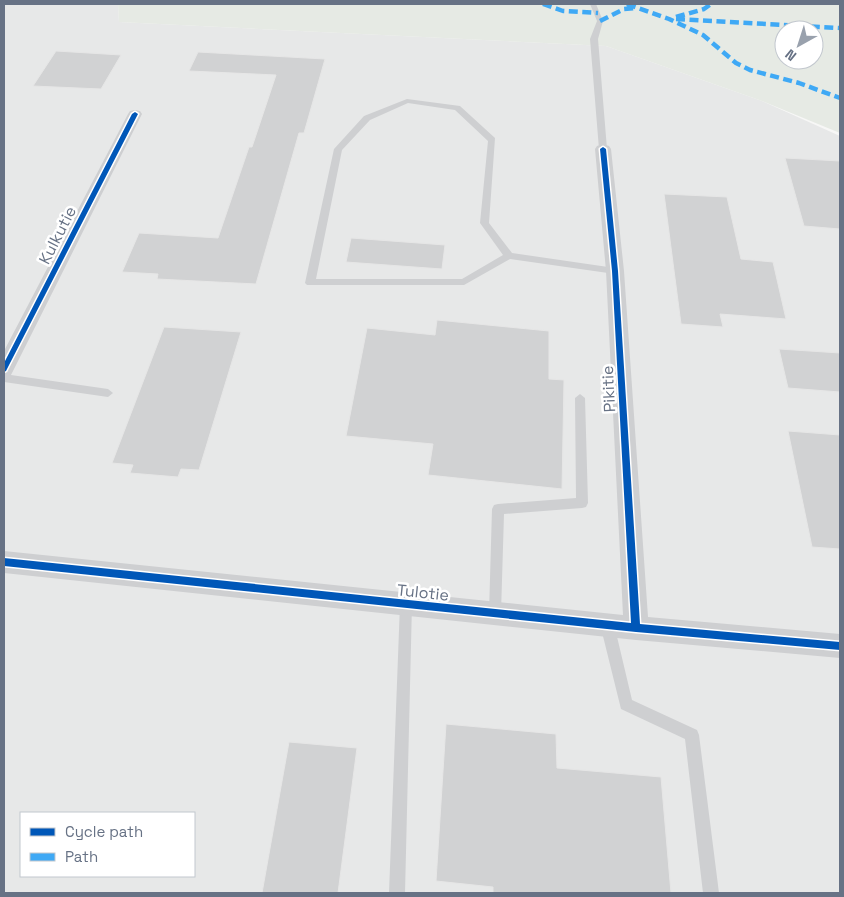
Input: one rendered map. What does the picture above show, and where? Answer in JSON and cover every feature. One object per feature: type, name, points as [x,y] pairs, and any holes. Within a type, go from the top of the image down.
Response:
[{"type":"street","name":"Kulkutie","points":[[4,369],[135,114]]},
{"type":"street","name":"Pikitie","points":[[604,149],[615,271],[636,628]]},
{"type":"street","name":"Tulotie","points":[[4,562],[636,628],[840,646]]},
{"type":"lane","points":[[593,4],[600,20],[594,39],[604,149]]},
{"type":"lane","points":[[509,256],[484,223],[492,140],[457,108],[407,102],[367,118],[338,149],[310,283],[464,282],[509,256],[615,271]]},
{"type":"lane","points":[[4,378],[108,393]]},
{"type":"lane","points":[[494,613],[498,509],[582,503],[580,398]]},
{"type":"lane","points":[[397,893],[406,604]]},
{"type":"lane","points":[[607,624],[626,704],[692,735],[712,893]]},
{"type":"shaded area","points":[[4,4],[118,4],[119,22],[606,46],[762,101],[840,136],[840,893],[4,893]]},
{"type":"shaded area","points":[[118,4],[840,4],[840,133],[762,101],[606,46],[119,22]]},
{"type":"building","points":[[56,51],[121,55],[101,89],[33,86]]},
{"type":"building","points":[[198,52],[325,59],[304,133],[299,133],[256,284],[157,279],[158,274],[122,272],[139,233],[218,238],[249,147],[252,147],[276,75],[189,71]]},
{"type":"building","points":[[785,158],[840,161],[840,229],[804,226]]},
{"type":"building","points":[[664,194],[727,197],[741,259],[773,262],[786,319],[720,314],[723,327],[681,324]]},
{"type":"building","points":[[351,238],[445,245],[442,269],[346,262]]},
{"type":"building","points":[[437,320],[549,331],[549,379],[564,380],[562,489],[428,475],[433,444],[346,436],[367,328],[435,335]]},
{"type":"building","points":[[164,327],[241,332],[199,470],[181,469],[178,477],[130,473],[133,465],[112,463]]},
{"type":"building","points":[[779,349],[840,353],[840,392],[788,388]]},
{"type":"building","points":[[788,431],[840,435],[840,549],[812,547]]},
{"type":"building","points":[[446,724],[556,734],[557,768],[661,777],[671,893],[493,893],[493,887],[436,881]]},
{"type":"building","points":[[289,742],[357,748],[338,893],[262,893]]},
{"type":"marked path","points":[[543,4],[563,11],[598,13]]},
{"type":"marked path","points":[[627,4],[669,19],[703,35],[736,63],[750,70],[799,83],[840,98]]},
{"type":"marked path","points":[[676,17],[704,9],[711,4]]},
{"type":"marked path","points":[[600,21],[624,9],[635,8]]},
{"type":"marked path","points":[[676,19],[840,28]]},
{"type":"cycle path","points":[[4,369],[135,114]]},
{"type":"cycle path","points":[[603,149],[615,271],[636,628]]},
{"type":"cycle path","points":[[4,562],[636,628],[840,646]]}]
